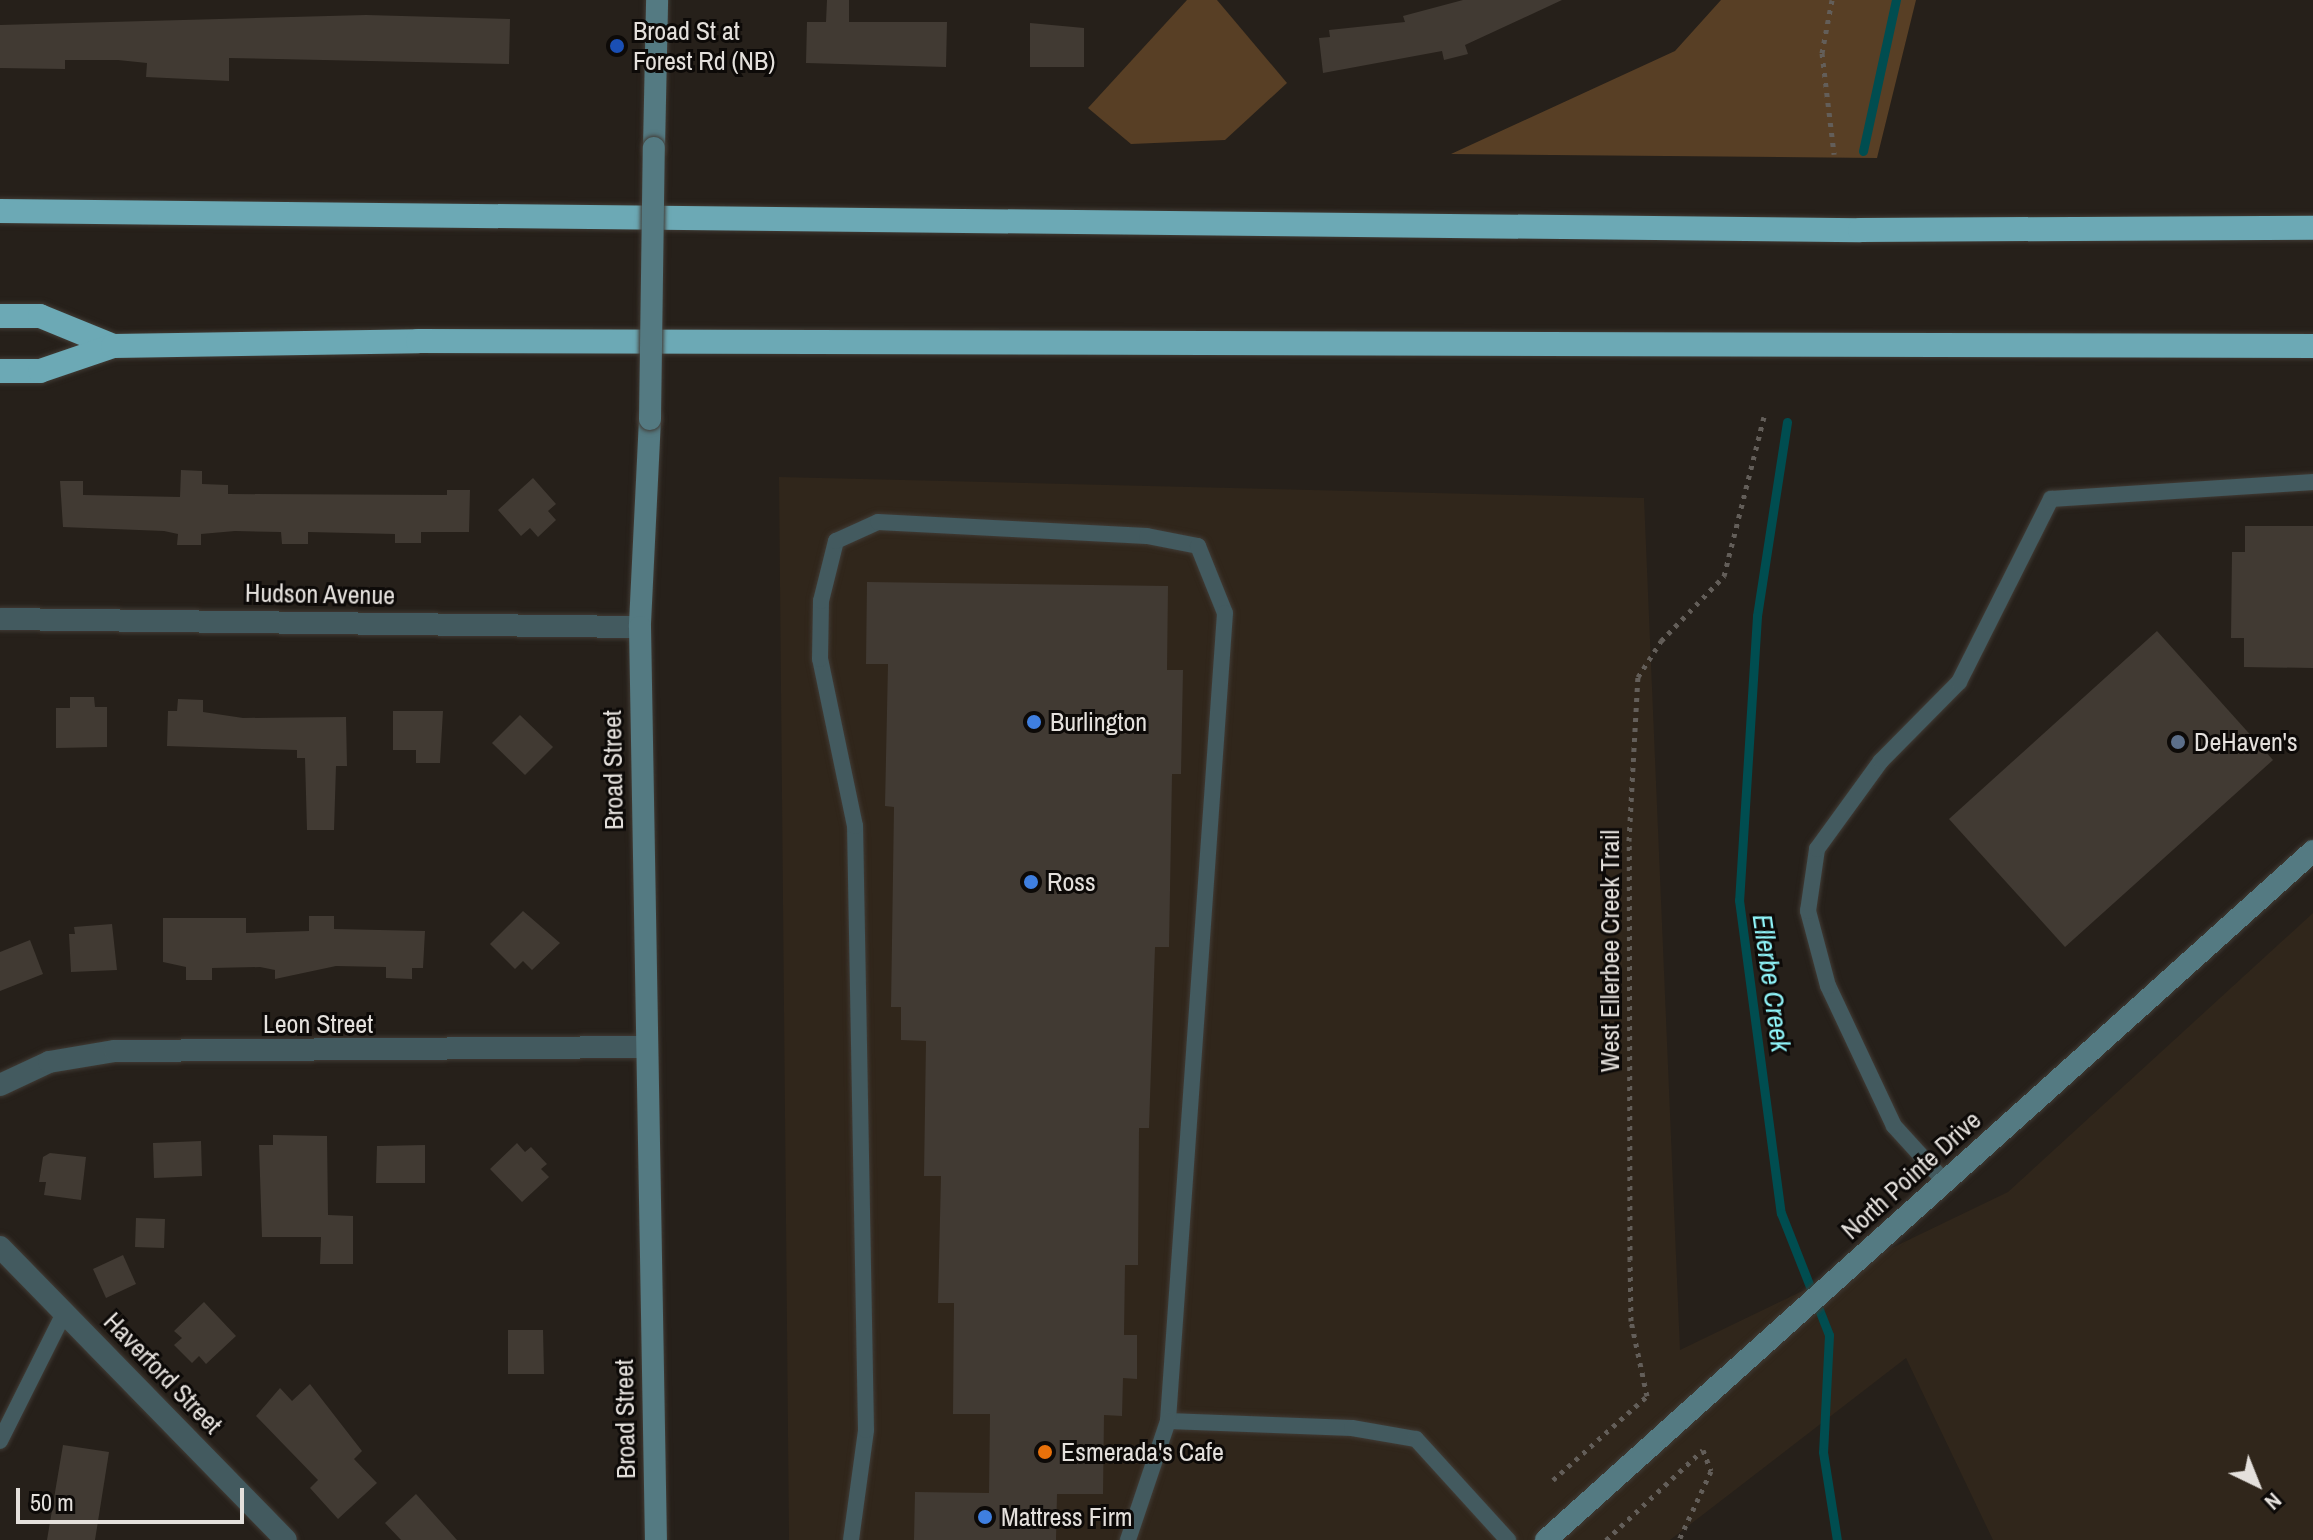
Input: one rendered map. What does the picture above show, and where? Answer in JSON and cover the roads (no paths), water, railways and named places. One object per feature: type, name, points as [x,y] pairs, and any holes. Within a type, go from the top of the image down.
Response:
[{"type":"highway","points":[[0,211],[1844,230],[2313,228]]},
{"type":"highway","points":[[0,316],[40,316],[113,346]]},
{"type":"highway","points":[[0,371],[40,371],[113,346],[418,341],[2313,346]]},
{"type":"main road","name":"Broad Street","points":[[656,1540],[643,1047],[640,627],[650,419],[657,0]]},
{"type":"main road","name":"North Pointe Drive","points":[[1546,1540],[2313,851]]},
{"type":"street","name":"Hudson Avenue","points":[[0,619],[640,627]]},
{"type":"street","name":"Leon Street","points":[[0,1085],[49,1062],[115,1051],[643,1047]]},
{"type":"street","name":"Haverford Street","points":[[0,1247],[286,1540]]},
{"type":"lane","points":[[1945,1182],[1894,1126],[1828,986],[1808,911],[1817,849],[1881,761],[1959,682],[2051,499],[2313,482]]},
{"type":"lane","points":[[851,1540],[866,1430],[855,826],[820,659],[821,601],[836,541],[878,522],[1147,536],[1198,546],[1213,571],[1225,613],[1168,1421],[1128,1540]]},
{"type":"lane","points":[[0,1441],[64,1313]]},
{"type":"lane","points":[[1168,1421],[1352,1428],[1416,1439],[1508,1540]]},
{"type":"waterway","name":"Ellerbe Creek","points":[[1863,151],[1896,0]]},
{"type":"waterway","name":"Ellerbe Creek","points":[[1787,422],[1757,616],[1739,900],[1781,1213],[1829,1335],[1823,1452],[1837,1540]]},
{"type":"place","name":"Broad St at Forest Rd (NB)","points":[[617,46]]},
{"type":"place","name":"Burlington","points":[[1034,722]]},
{"type":"place","name":"DeHaven's","points":[[2178,742]]},
{"type":"place","name":"Ross","points":[[1031,882]]},
{"type":"place","name":"Esmerada's Cafe","points":[[1045,1452]]},
{"type":"place","name":"Mattress Firm","points":[[985,1517]]}]
